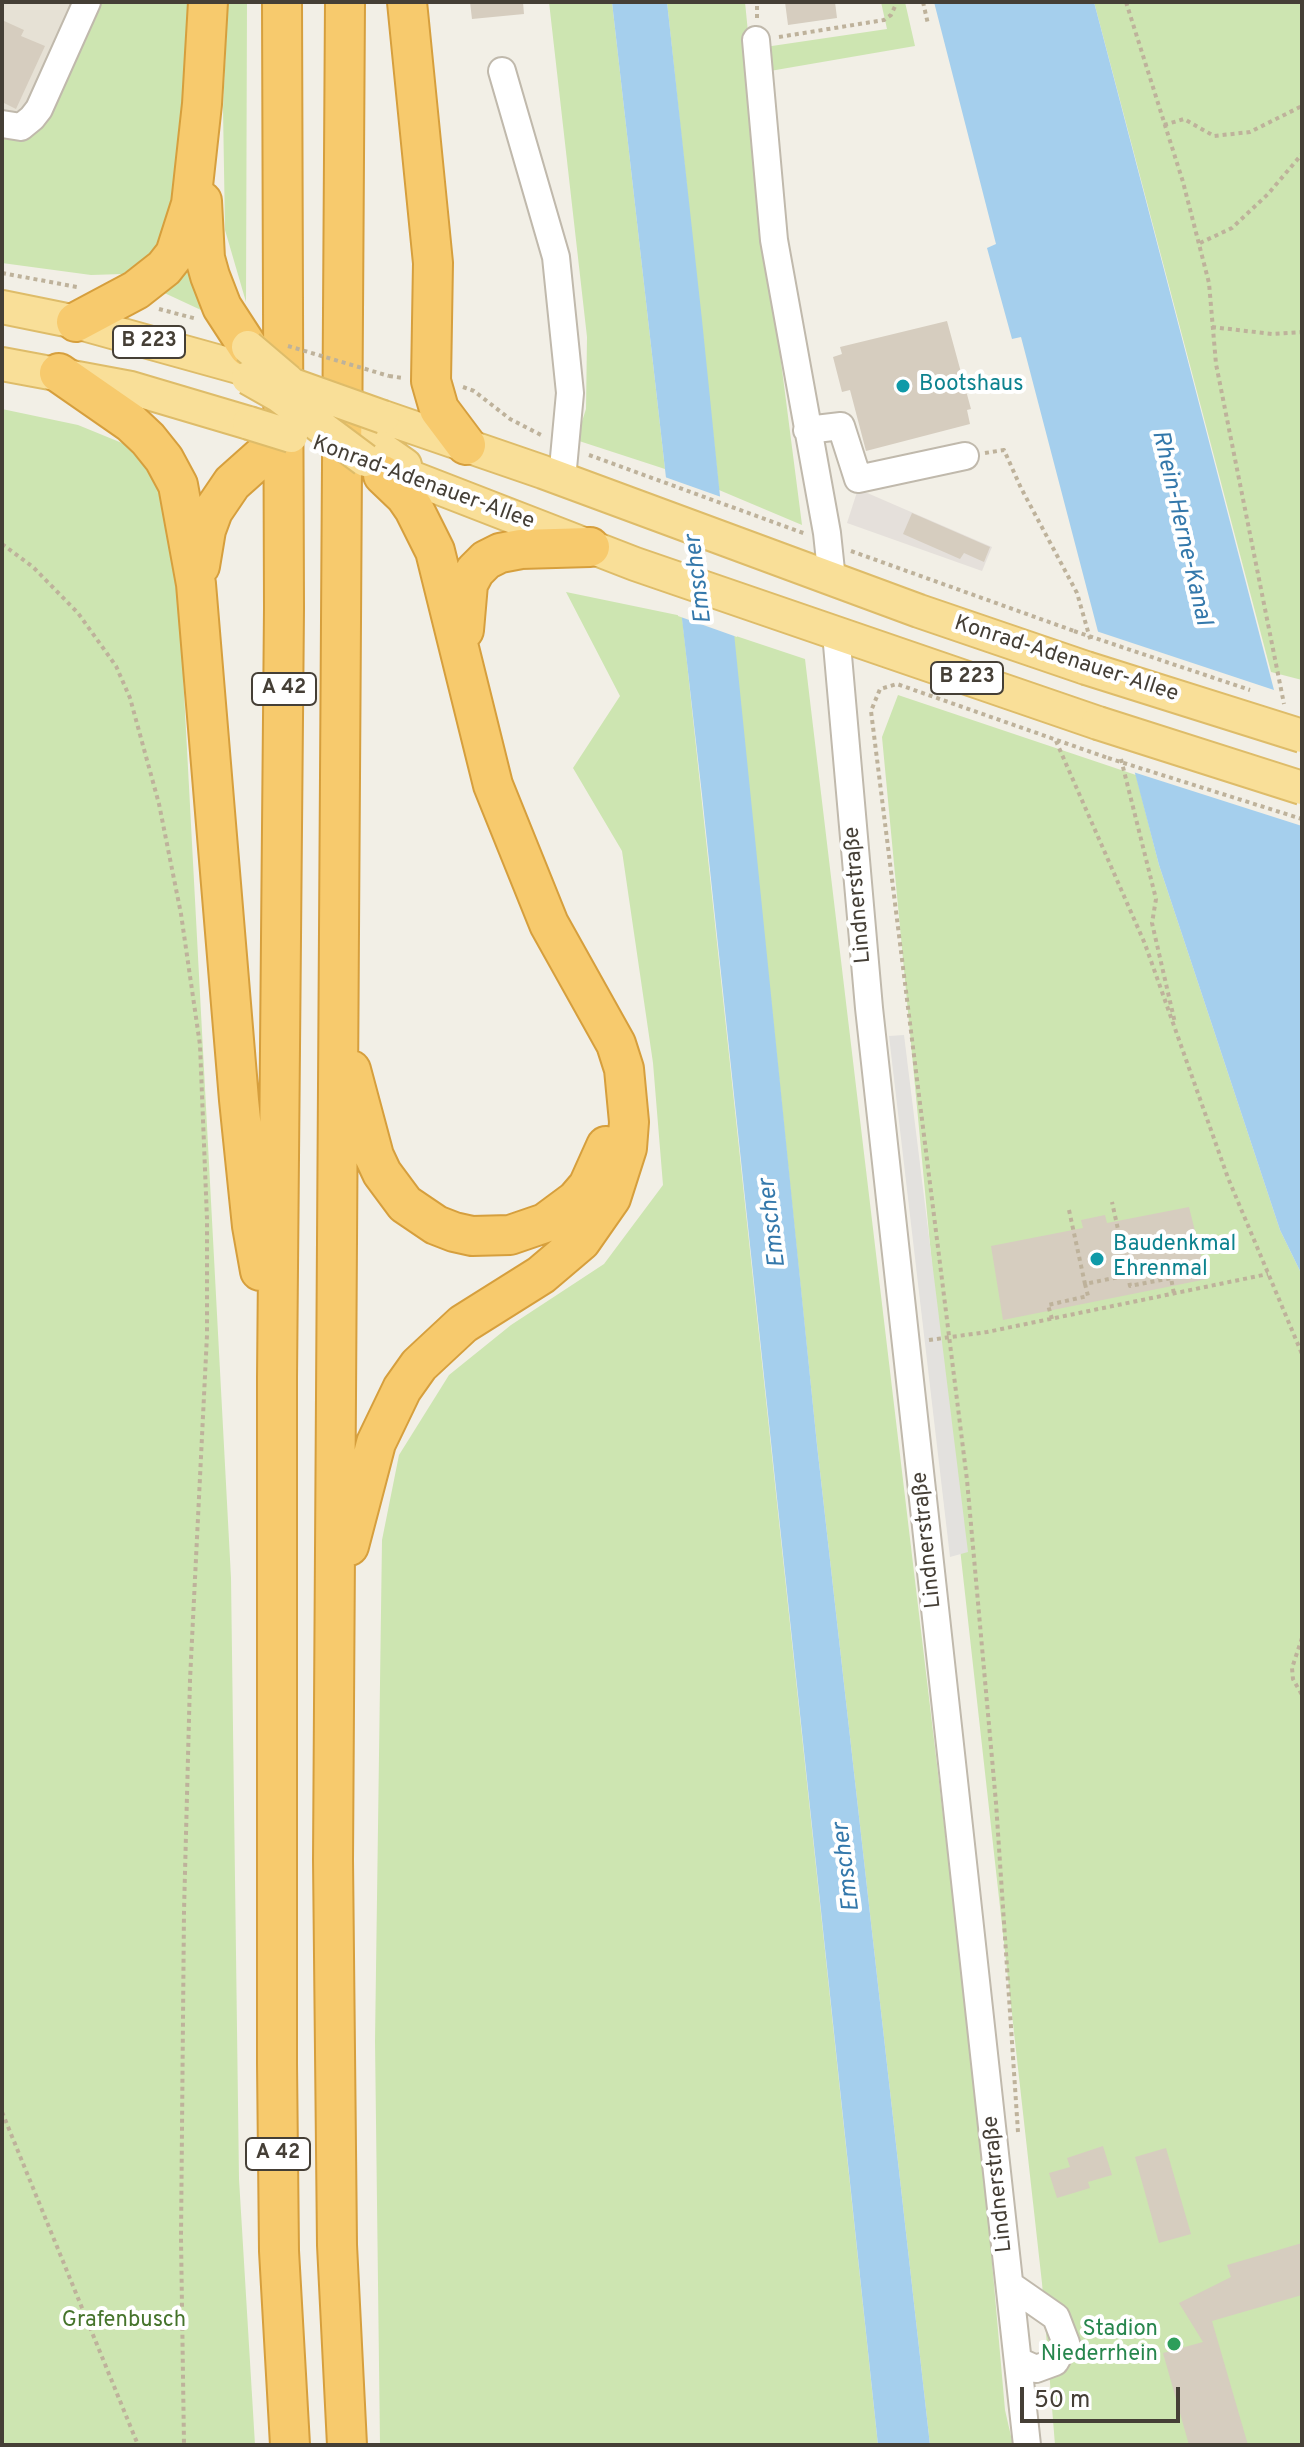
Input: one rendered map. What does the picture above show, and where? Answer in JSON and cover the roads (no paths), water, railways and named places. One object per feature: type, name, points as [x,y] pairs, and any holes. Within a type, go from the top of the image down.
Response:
[{"type":"highway","points":[[76,322],[149,281],[175,254],[191,204],[202,104],[208,2]]},
{"type":"highway","name":"A 42","points":[[282,2],[284,608],[277,1377],[277,2063],[279,2251],[290,2445]]},
{"type":"highway","name":"A 42","points":[[345,2],[335,1599],[337,2245],[347,2445]]},
{"type":"highway","points":[[407,2],[433,263],[431,381],[439,409],[466,445]]},
{"type":"highway","points":[[202,104],[205,258],[222,307],[248,356]]},
{"type":"highway","points":[[59,373],[131,423],[164,459],[178,485],[196,584],[252,1226],[277,1377]]},
{"type":"highway","points":[[196,584],[206,530],[213,511],[232,483],[338,451]]},
{"type":"highway","points":[[338,451],[409,549],[459,755],[489,844],[524,921],[583,1022],[599,1058],[609,1096],[609,1133],[605,1152],[588,1186],[576,1200],[545,1223],[510,1235],[491,1237],[454,1232],[419,1215],[392,1189],[374,1156],[339,1025]]},
{"type":"highway","points":[[335,1599],[376,1443],[402,1389],[419,1365],[463,1324],[541,1275],[581,1241],[611,1198],[627,1148],[629,1095],[616,1044],[549,924],[493,785],[435,551],[405,496],[338,451]]},
{"type":"highway","points":[[466,673],[465,598],[475,571],[486,560],[500,553],[541,547],[590,547]]},
{"type":"main road","name":"Konrad-Adenauer-Allee","points":[[2,307],[248,356],[287,381],[338,451]]},
{"type":"main road","points":[[248,356],[278,395],[338,451]]},
{"type":"main road","name":"Konrad-Adenauer-Allee","points":[[2,364],[131,388],[338,451],[635,564],[800,622],[1302,788]]},
{"type":"main road","name":"Konrad-Adenauer-Allee","points":[[338,451],[418,431],[466,445],[832,580],[1086,668],[1302,736]]},
{"type":"main road","points":[[832,580],[836,633]]},
{"type":"street","points":[[9,126],[25,124],[39,109],[87,2]]},
{"type":"street","points":[[756,40],[774,240],[832,580]]},
{"type":"street","points":[[502,71],[556,257],[570,393],[562,479]]},
{"type":"street","points":[[807,430],[841,426],[858,479],[965,456]]},
{"type":"street","name":"Lindnerstraße","points":[[836,633],[869,1008],[1027,2445]]},
{"type":"street","points":[[1010,2285],[1056,2317],[1066,2343],[1055,2362],[1036,2369],[1018,2361]]},
{"type":"water","name":"Emscher","points":[[612,2],[667,2],[817,1445],[930,2445],[878,2445],[702,795]]},
{"type":"water","name":"Rhein-Herne-Kanal","points":[[934,2],[1094,2],[1302,797],[1302,1275],[1280,1230],[1159,865],[1021,337],[1012,339],[987,248],[996,244]]},
{"type":"place","name":"Bootshaus","points":[[903,386]]},
{"type":"place","name":"Baudenkmal Ehrenmal","points":[[1097,1259]]},
{"type":"place","name":"Stadion Niederrhein","points":[[1174,2344]]},
{"type":"park label","name":"Grafenbusch","points":[[124,2322]]}]
